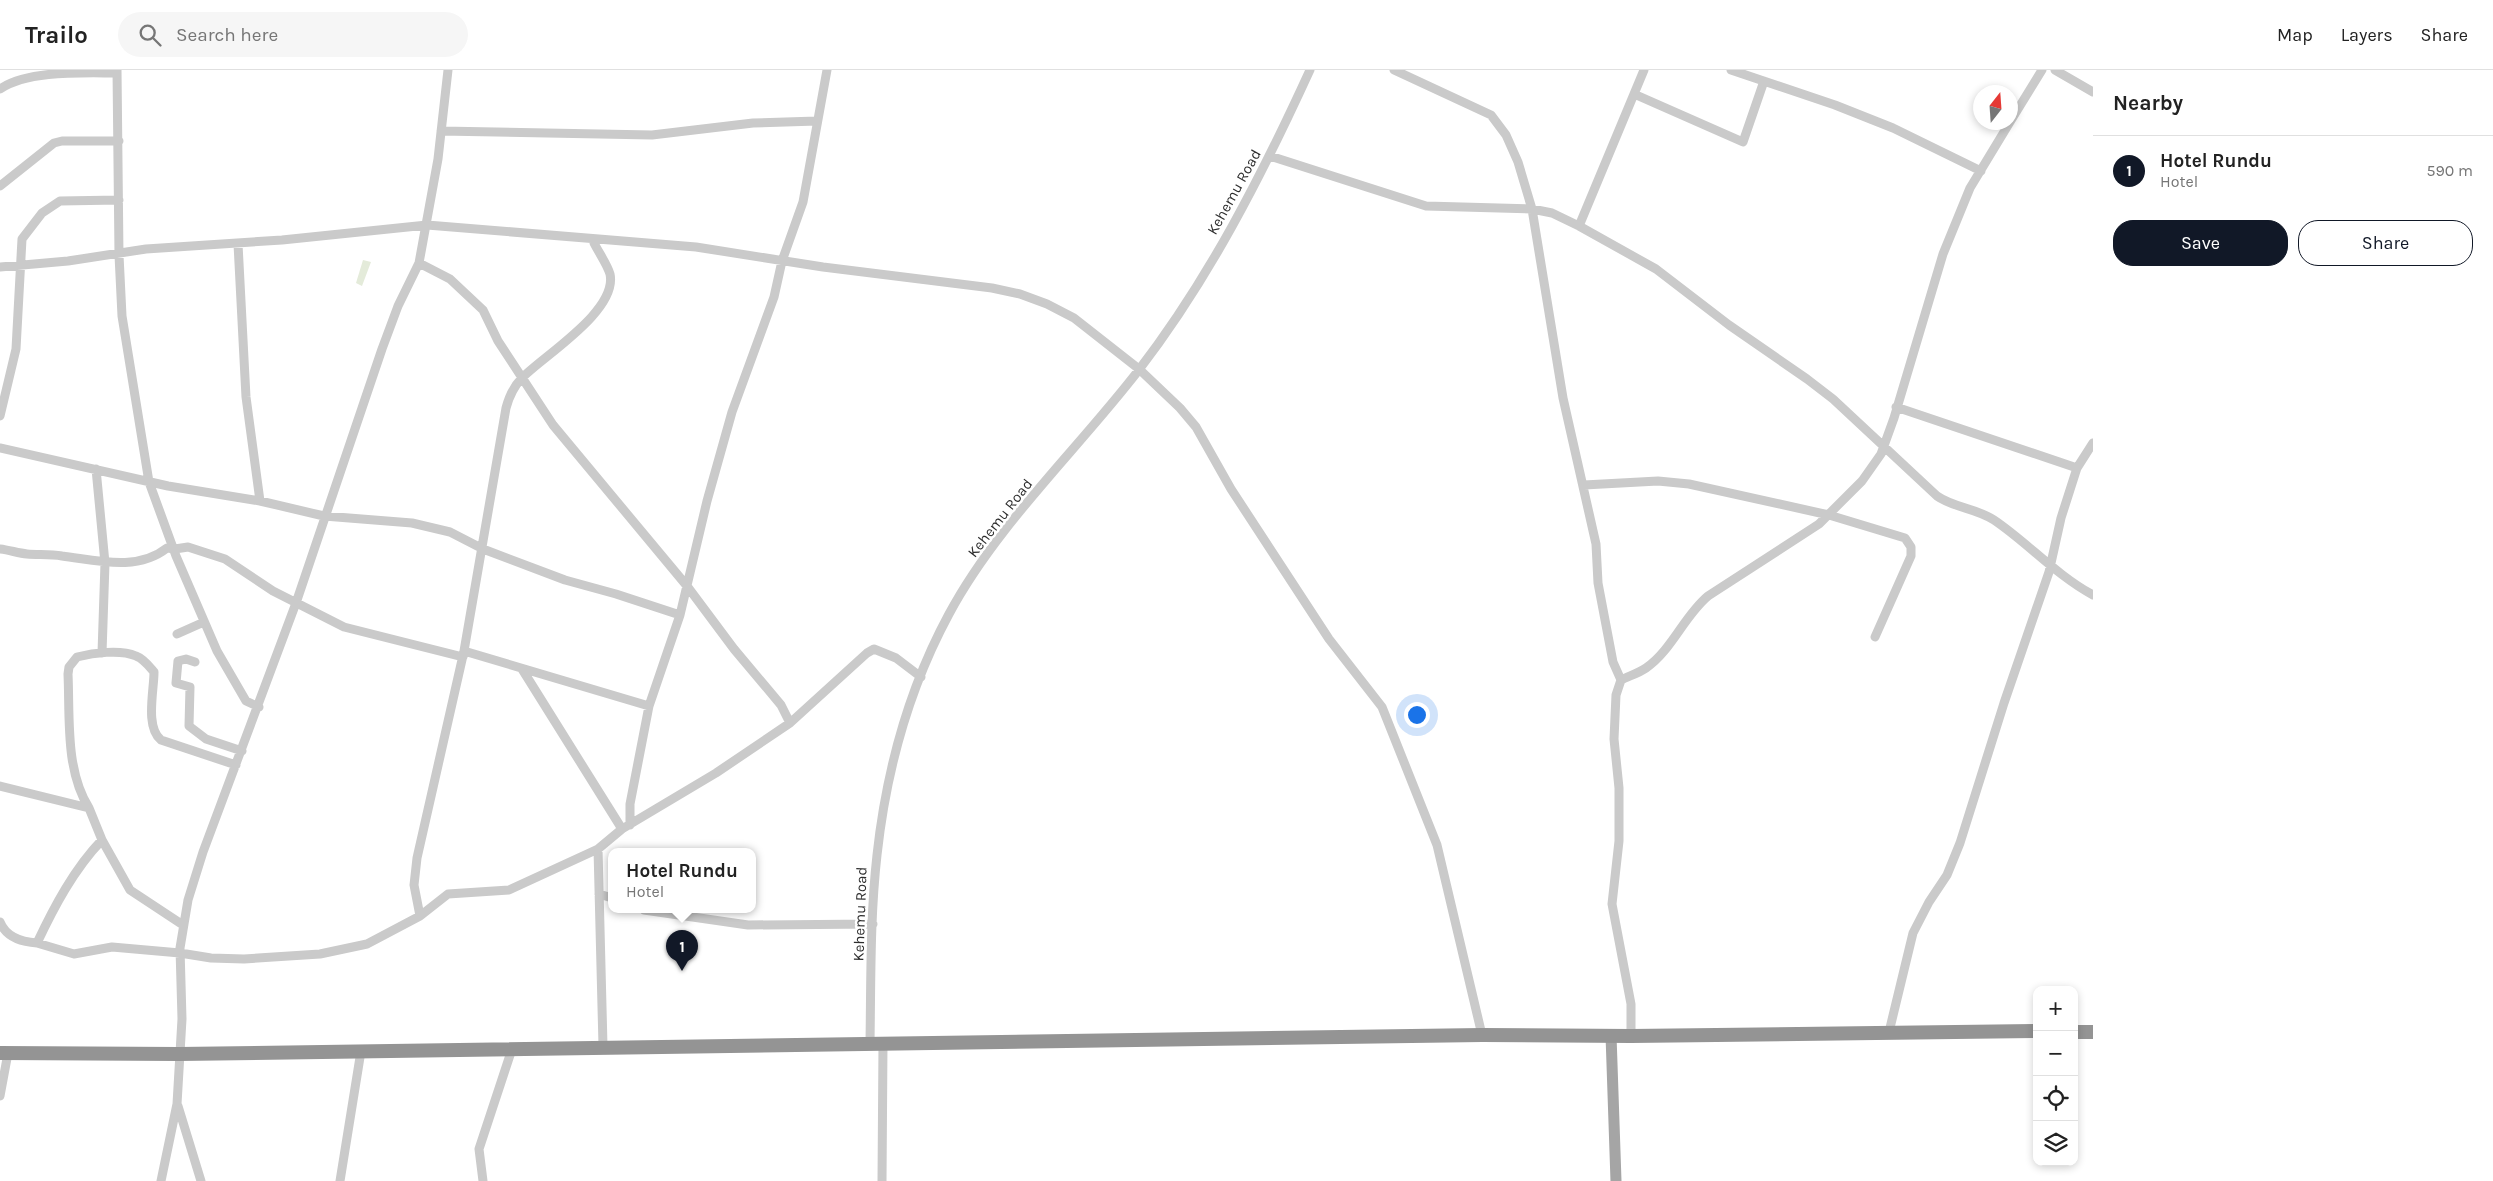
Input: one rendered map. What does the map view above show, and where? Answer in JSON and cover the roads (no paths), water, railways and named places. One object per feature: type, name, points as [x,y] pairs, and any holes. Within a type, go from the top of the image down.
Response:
[{"type":"highway","points":[[4,1053],[179,1054],[603,1046],[1482,1035],[1630,1036],[2033,1031]]},
{"type":"highway","points":[[2078,1032],[2093,1032]]},
{"type":"main road","points":[[1611,1035],[1616,1181]]},
{"type":"street","points":[[162,1181],[177,1104],[182,1018],[180,953],[183,926],[204,852],[296,603],[382,349],[398,306],[419,262],[427,225],[448,70]]},
{"type":"street","points":[[626,827],[649,706],[680,615],[720,452],[732,412],[774,297],[782,261],[803,202],[827,70]]},
{"type":"street","name":"Kehemu Road","points":[[882,1181],[873,924],[876,856],[884,800],[905,720],[921,677],[948,615],[983,560],[1139,369],[1202,276],[1240,212],[1270,156],[1310,70]]},
{"type":"street","points":[[1394,70],[1484,111],[1497,121],[1518,162],[1532,209],[1563,398],[1596,544],[1598,583],[1612,662],[1621,680],[1616,695],[1614,739],[1619,788],[1619,841],[1612,904],[1631,1004],[1630,1036]]},
{"type":"street","points":[[1579,226],[1644,70]]},
{"type":"street","points":[[1730,70],[1835,105],[1893,128],[1981,170]]},
{"type":"street","points":[[2018,109],[2042,70]]},
{"type":"street","points":[[2055,70],[2093,92]]},
{"type":"street","points":[[0,89],[15,79],[32,75],[117,71],[119,254],[127,355],[149,482],[176,556],[204,622],[232,679],[246,701],[259,707]]},
{"type":"street","points":[[1634,94],[1743,142],[1764,81]]},
{"type":"street","points":[[441,131],[652,135],[753,123],[818,121]]},
{"type":"street","points":[[1621,680],[1647,668],[1670,643],[1696,606],[1708,596],[1797,539],[1828,515],[1862,481],[1883,448],[1940,263],[1970,188],[2005,130]]},
{"type":"street","points":[[0,186],[54,143],[62,141],[119,141]]},
{"type":"street","points":[[1270,156],[1426,206],[1532,209],[1552,213],[1579,226],[1656,269],[1729,325],[1807,378],[1833,399],[1883,448],[1937,496],[1947,503],[1974,510],[1991,518],[2050,566],[2093,595]]},
{"type":"street","points":[[0,416],[16,349],[22,239],[42,213],[60,201],[119,200]]},
{"type":"street","points":[[0,267],[119,254],[146,249],[238,244],[427,225],[696,247],[782,261],[992,288],[1020,294],[1047,304],[1074,318],[1139,369],[1180,408],[1196,427],[1231,489],[1329,639],[1382,707],[1437,845],[1482,1035]]},
{"type":"street","points":[[420,916],[414,885],[417,858],[463,654],[483,549],[506,408],[510,397],[522,378],[564,345],[583,326],[606,294],[610,275],[594,243],[594,239]]},
{"type":"street","points":[[238,244],[246,397],[260,501]]},
{"type":"street","points":[[419,262],[450,279],[483,310],[498,341],[553,425],[687,586],[734,649],[781,705],[790,723]]},
{"type":"street","points":[[1896,407],[2077,468]]},
{"type":"street","points":[[1889,1032],[1914,933],[1929,902],[1947,875],[1960,843],[2050,566],[2061,518],[2077,468],[2093,443]]},
{"type":"street","points":[[0,448],[196,492],[260,501],[324,516],[412,523],[450,532],[483,549],[565,580],[680,615]]},
{"type":"street","points":[[96,470],[105,563],[102,653]]},
{"type":"street","points":[[1584,485],[1677,482],[1762,499],[1902,536],[1910,542],[1911,556],[1875,637]]},
{"type":"street","points":[[0,549],[24,554],[60,555],[105,563],[137,562],[152,558],[167,548],[188,547],[225,559],[296,603],[344,627],[463,654],[483,655],[522,669],[649,706]]},
{"type":"street","points":[[177,634],[204,622]]},
{"type":"street","points":[[0,922],[7,934],[74,954],[112,947],[180,953],[211,958],[244,959],[320,954],[366,944],[420,916],[448,894],[509,890],[598,849],[626,827],[716,773],[790,723],[860,658],[874,649],[896,658],[921,677]]},
{"type":"street","points":[[183,926],[130,890],[102,840],[89,808],[77,786],[74,771],[69,667],[77,657],[102,653],[136,655],[143,659],[154,672],[152,724],[155,736],[161,740],[236,765]]},
{"type":"street","points":[[195,662],[186,659],[178,661],[176,683],[190,687],[189,726],[206,739],[242,751]]},
{"type":"street","points":[[522,669],[626,827]]},
{"type":"street","points":[[0,786],[89,808]]},
{"type":"street","points":[[37,943],[50,915],[89,854],[102,840]]},
{"type":"street","points":[[598,849],[603,1046]]},
{"type":"street","points":[[599,894],[608,897]]},
{"type":"street","points":[[665,913],[748,925],[873,924]]},
{"type":"street","points":[[483,1181],[479,1148],[512,1049]]},
{"type":"street","points":[[340,1181],[361,1050]]},
{"type":"street","points":[[0,1096],[4,1053]]},
{"type":"street","points":[[177,1104],[201,1181]]},
{"type":"place","name":"Hotel Rundu","points":[[682,971]]}]
